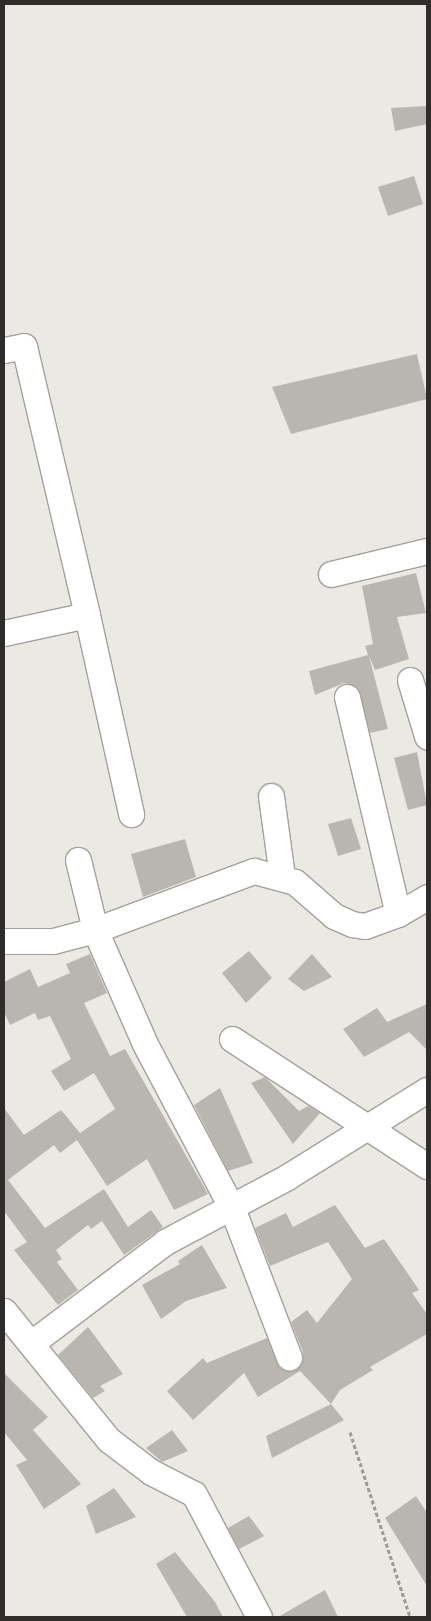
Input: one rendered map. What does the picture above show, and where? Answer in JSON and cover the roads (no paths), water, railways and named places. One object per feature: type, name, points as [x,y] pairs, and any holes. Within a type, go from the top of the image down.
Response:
[{"type":"street","points":[[4,350],[24,346],[132,814]]},
{"type":"street","points":[[332,574],[427,551]]},
{"type":"street","points":[[4,633],[87,614]]},
{"type":"street","points":[[410,680],[427,736]]},
{"type":"street","points":[[347,697],[398,914]]},
{"type":"street","points":[[271,796],[282,876]]},
{"type":"street","points":[[78,860],[95,930],[145,1044],[232,1208],[289,1357]]},
{"type":"street","points":[[4,941],[53,941],[95,930],[254,871],[282,876],[352,924],[365,926],[398,914],[427,897]]},
{"type":"street","points":[[232,1039],[364,1128],[427,1166]]},
{"type":"street","points":[[33,1342],[165,1242],[232,1208],[427,1090]]},
{"type":"street","points":[[4,1311],[33,1342],[109,1440],[151,1472],[194,1494],[260,1617]]}]
